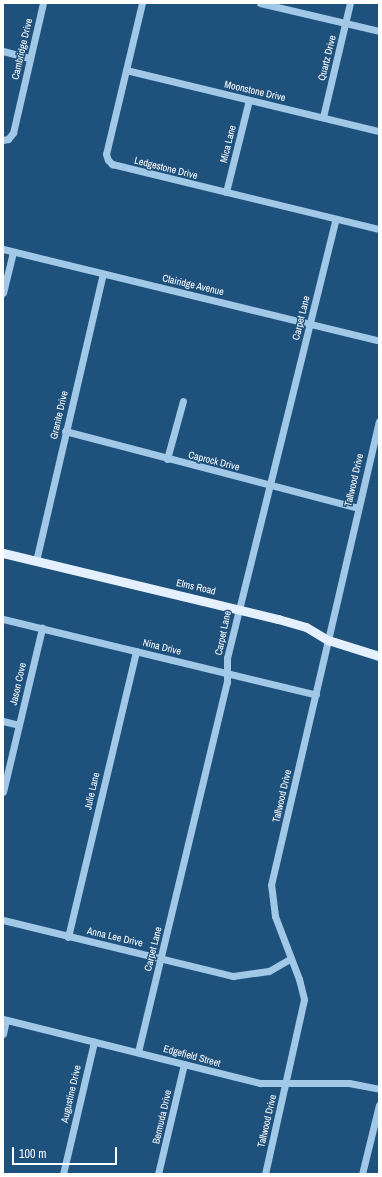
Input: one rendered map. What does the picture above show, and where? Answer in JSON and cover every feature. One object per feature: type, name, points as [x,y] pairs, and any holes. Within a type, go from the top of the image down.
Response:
[{"type":"main road","name":"Elms Road","points":[[3,553],[239,609],[306,627],[328,640],[379,656]]},
{"type":"street","name":"Cambridge Drive","points":[[3,140],[8,139],[13,133],[43,3]]},
{"type":"street","name":"Ledgestone Drive","points":[[142,3],[106,154],[108,160],[112,164],[335,220],[379,229]]},
{"type":"street","points":[[260,3],[379,32]]},
{"type":"street","name":"Quartz Drive","points":[[323,117],[350,3]]},
{"type":"street","points":[[3,51],[30,58]]},
{"type":"street","name":"Moonstone Drive","points":[[126,70],[379,131]]},
{"type":"street","name":"Mica Lane","points":[[226,192],[249,100]]},
{"type":"street","name":"Carpet Lane","points":[[138,1052],[227,673],[227,658],[335,220]]},
{"type":"street","name":"Clairidge Avenue","points":[[3,249],[379,341]]},
{"type":"street","points":[[3,293],[13,252]]},
{"type":"street","name":"Granite Drive","points":[[36,561],[65,431],[103,274]]},
{"type":"street","points":[[167,459],[182,401]]},
{"type":"street","name":"Tallwood Drive","points":[[265,1174],[304,999],[275,916],[271,885],[379,421]]},
{"type":"street","name":"Caprock Drive","points":[[65,431],[358,508]]},
{"type":"street","name":"Nina Drive","points":[[3,619],[316,695]]},
{"type":"street","name":"Jason Cove","points":[[3,792],[42,628]]},
{"type":"street","name":"Julie Lane","points":[[68,936],[136,651]]},
{"type":"street","points":[[3,721],[19,725]]},
{"type":"street","name":"Anna Lee Drive","points":[[3,920],[233,976],[264,972],[290,959]]},
{"type":"street","points":[[3,1034],[5,1020]]},
{"type":"street","name":"Edgefield Street","points":[[5,1020],[260,1083],[286,1085],[339,1083],[379,1089]]},
{"type":"street","name":"Augustine Drive","points":[[63,1174],[94,1042]]},
{"type":"street","name":"Bermuda Drive","points":[[158,1174],[184,1064]]},
{"type":"street","points":[[362,1174],[379,1105]]}]
